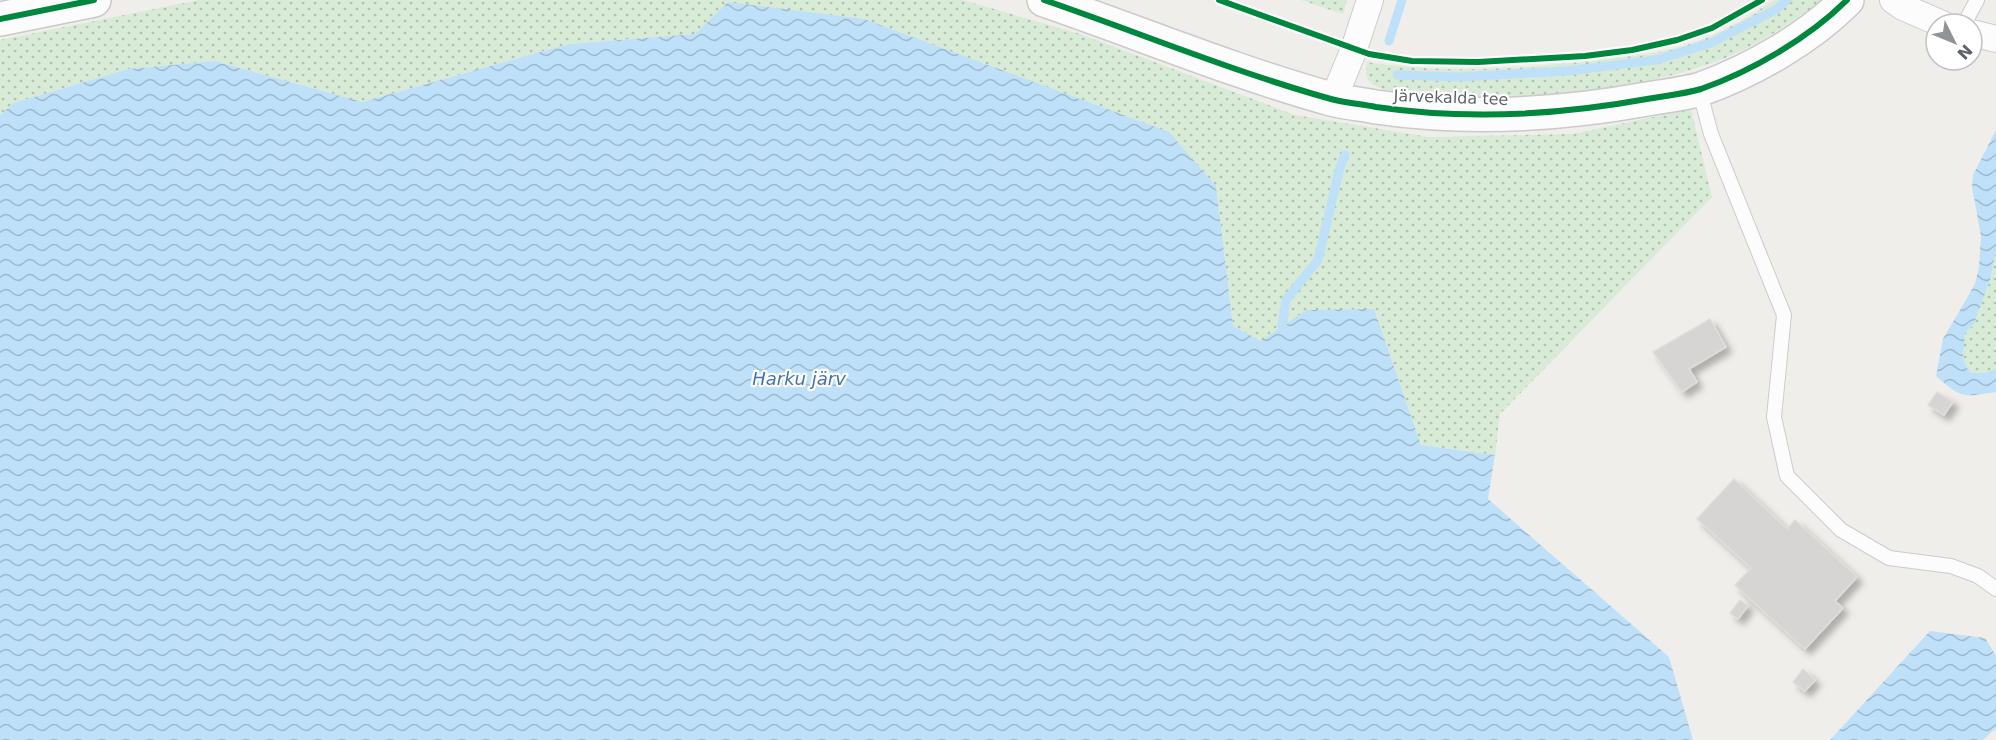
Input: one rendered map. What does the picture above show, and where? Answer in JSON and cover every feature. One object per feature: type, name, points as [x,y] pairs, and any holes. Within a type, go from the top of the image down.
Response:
[{"type":"street","points":[[0,19],[94,0]]},
{"type":"street","points":[[1333,100],[1354,49],[1370,0]]},
{"type":"street","name":"Järvekalda tee","points":[[1060,3],[1226,65],[1333,100],[1415,113],[1503,114],[1603,107],[1699,89],[1736,74],[1791,44],[1831,16],[1847,0]]},
{"type":"street","points":[[1893,0],[1924,16]]},
{"type":"lane","points":[[1699,89],[1711,134],[1784,315],[1774,417],[1787,476],[1841,530],[1889,558],[1951,566],[1978,576],[1996,589]]},
{"type":"green space","points":[[199,0],[963,0],[1080,34],[1295,115],[1429,137],[1573,134],[1691,109],[1712,197],[1500,414],[1495,455],[1421,445],[1374,309],[1261,341],[1233,326],[1216,186],[729,2],[695,34],[569,44],[362,102],[215,61],[128,69],[14,103],[0,115],[0,40]]},
{"type":"green space","points":[[1301,0],[1347,0],[1343,14]]},
{"type":"green space","points":[[1774,0],[1822,0],[1780,29],[1735,54],[1691,70],[1627,85],[1552,94],[1445,97],[1413,95],[1387,90],[1371,83],[1366,71],[1367,62],[1423,68],[1478,69],[1562,64],[1658,52],[1718,33]]},
{"type":"green space","points":[[1996,250],[1996,369],[1985,373],[1972,373],[1967,368],[1963,357],[1965,333],[1974,324],[1990,280]]},
{"type":"water","name":"Harku järv","points":[[728,2],[864,19],[1169,132],[1216,186],[1233,326],[1261,341],[1306,310],[1374,309],[1421,445],[1495,455],[1488,499],[1669,657],[1693,740],[0,740],[0,115],[14,103],[128,69],[215,61],[362,102],[569,44],[695,34]]},
{"type":"water","points":[[1996,130],[1996,250],[1990,280],[1974,324],[1965,333],[1963,357],[1967,368],[1972,373],[1985,373],[1996,369],[1996,392],[1969,395],[1952,389],[1936,376],[1943,339],[1975,284],[1979,267],[1981,236],[1972,187],[1973,175]]},
{"type":"water","points":[[1930,631],[1985,638],[1996,656],[1996,728],[1983,740],[1830,740]]},
{"type":"building","points":[[1710,319],[1726,347],[1689,369],[1697,382],[1682,392],[1653,352]]},
{"type":"building","points":[[1937,392],[1953,402],[1944,415],[1928,405]]},
{"type":"building","points":[[1734,479],[1787,529],[1795,520],[1857,577],[1835,601],[1843,608],[1805,649],[1735,585],[1751,568],[1697,519]]},
{"type":"building","points":[[1740,600],[1748,606],[1738,619],[1730,613]]},
{"type":"building","points":[[1803,669],[1815,680],[1805,691],[1793,682]]},
{"type":"waterway","points":[[1389,41],[1402,0]]},
{"type":"waterway","points":[[1397,75],[1459,77],[1567,71],[1656,60],[1711,43],[1777,9],[1787,0]]},
{"type":"waterway","points":[[1282,326],[1286,300],[1318,260],[1340,167],[1345,155]]},
{"type":"cycle path","points":[[0,19],[94,0]]},
{"type":"cycle path","points":[[1044,0],[1223,65],[1342,102],[1410,111],[1478,114],[1580,109],[1701,89],[1740,73],[1779,52],[1798,40],[1847,0]]},
{"type":"cycle path","points":[[1219,0],[1369,54],[1412,61],[1478,62],[1585,56],[1632,50],[1677,40],[1712,28],[1762,0]]}]
